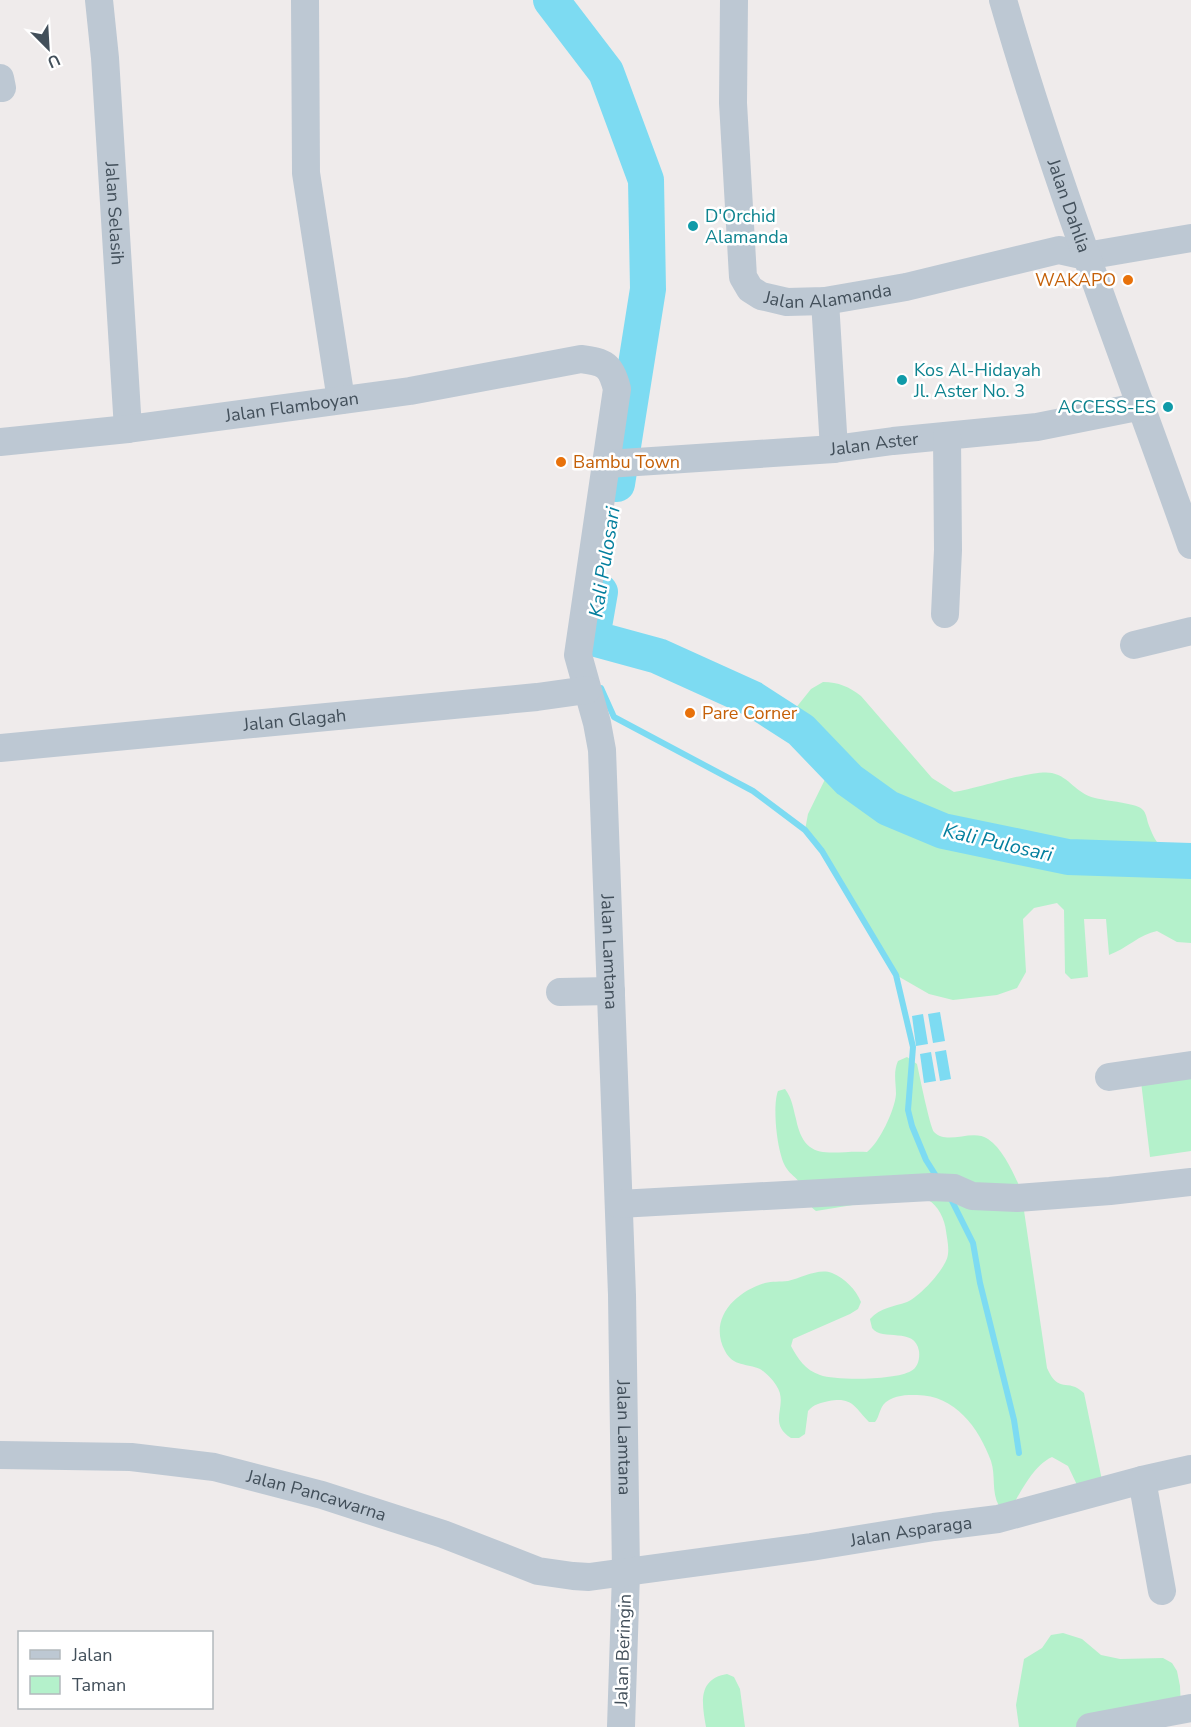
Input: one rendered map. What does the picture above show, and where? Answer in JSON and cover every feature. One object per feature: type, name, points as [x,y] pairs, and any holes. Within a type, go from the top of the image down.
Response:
[{"type":"street","name":"Jalan Selasih","points":[[99,0],[105,58],[128,429]]},
{"type":"street","points":[[305,0],[306,173],[341,400]]},
{"type":"street","name":"Jalan Alamanda","points":[[734,0],[733,103],[742,277],[750,289],[761,296],[787,302],[825,301],[906,287],[1059,250],[1086,256]]},
{"type":"street","name":"Jalan Dahlia","points":[[1003,0],[1029,88],[1086,256],[1191,545]]},
{"type":"street","points":[[1086,256],[1191,238]]},
{"type":"street","name":"Jalan Alamanda","points":[[825,301],[834,449]]},
{"type":"street","name":"Jalan Flamboyan","points":[[0,442],[128,429],[410,391],[581,359]]},
{"type":"street","name":"Jalan Lamtana","points":[[581,359],[601,362],[613,372],[617,389],[578,655],[602,750],[622,1295],[626,1573]]},
{"type":"street","name":"Jalan Aster","points":[[607,464],[834,449],[1036,427],[1142,406]]},
{"type":"street","points":[[945,614],[948,550],[947,436]]},
{"type":"street","points":[[1134,645],[1191,631]]},
{"type":"street","name":"Jalan Glagah","points":[[0,748],[537,697],[587,690]]},
{"type":"street","points":[[560,992],[611,991]]},
{"type":"street","points":[[1108,1077],[1191,1065]]},
{"type":"street","points":[[619,1204],[942,1188],[972,1196],[1017,1198],[1191,1182]]},
{"type":"street","name":"Jalan Pancawarna","points":[[0,1455],[131,1457],[214,1467],[322,1495],[432,1530],[538,1571],[573,1576],[626,1573]]},
{"type":"street","name":"Jalan Asparaga","points":[[626,1573],[998,1519],[1191,1469]]},
{"type":"street","points":[[1142,1480],[1162,1592]]},
{"type":"street","name":"Jalan Beringin","points":[[621,1727],[626,1573]]},
{"type":"street","points":[[1090,1727],[1191,1708]]},
{"type":"green space","points":[[823,682],[843,686],[861,696],[932,778],[954,792],[1019,776],[1052,773],[1064,778],[1088,796],[1128,804],[1143,810],[1154,838],[1162,848],[1174,853],[1191,853],[1191,943],[1177,942],[1157,931],[1109,955],[1106,919],[1084,919],[1088,977],[1071,979],[1065,973],[1064,910],[1057,903],[1034,908],[1023,919],[1026,972],[1017,988],[997,995],[953,1000],[929,994],[896,975],[822,851],[805,830],[808,814],[833,763],[787,719],[811,689]]},
{"type":"green space","points":[[907,1057],[917,1064],[934,1132],[946,1137],[975,1135],[988,1139],[1003,1155],[1021,1190],[1047,1368],[1059,1384],[1073,1386],[1084,1393],[1104,1490],[1078,1487],[1068,1466],[1052,1457],[1034,1472],[1012,1506],[999,1506],[995,1495],[991,1461],[980,1437],[954,1407],[931,1396],[909,1395],[893,1398],[884,1404],[875,1422],[869,1422],[852,1404],[843,1400],[820,1403],[808,1411],[805,1434],[799,1438],[791,1438],[780,1426],[781,1399],[775,1383],[760,1369],[732,1360],[725,1351],[720,1328],[722,1318],[727,1308],[744,1293],[765,1283],[788,1281],[827,1272],[846,1281],[861,1302],[858,1309],[850,1314],[793,1339],[791,1346],[802,1364],[820,1375],[852,1379],[903,1374],[913,1370],[917,1365],[919,1351],[916,1343],[905,1336],[877,1332],[872,1328],[870,1319],[883,1310],[912,1299],[932,1281],[943,1267],[948,1248],[943,1218],[935,1205],[928,1200],[871,1202],[816,1211],[808,1202],[800,1183],[783,1163],[778,1143],[775,1108],[778,1091],[785,1089],[791,1100],[800,1133],[813,1149],[831,1153],[867,1152],[872,1148],[890,1117],[896,1094],[896,1065],[898,1061]]},
{"type":"green space","points":[[1191,1065],[1191,1151],[1150,1157],[1140,1073]]},
{"type":"green space","points":[[1063,1633],[1082,1639],[1101,1655],[1120,1659],[1163,1658],[1172,1663],[1177,1671],[1180,1686],[1181,1709],[1090,1727],[1019,1727],[1016,1705],[1024,1659],[1042,1648],[1051,1635]]},
{"type":"green space","points":[[727,1674],[734,1677],[740,1689],[745,1727],[706,1727],[703,1701],[706,1687],[710,1681]]},
{"type":"water","points":[[940,1012],[945,1041],[933,1043],[928,1014]]},
{"type":"water","points":[[923,1014],[928,1044],[916,1046],[912,1016]]},
{"type":"water","points":[[946,1050],[951,1079],[940,1081],[935,1052]]},
{"type":"water","points":[[931,1052],[936,1081],[924,1083],[920,1054]]},
{"type":"waterway","name":"Kali Pulosari","points":[[551,0],[606,72],[646,180],[648,289],[617,484]]},
{"type":"waterway","name":"Kali Pulosari","points":[[600,592],[592,638],[658,656],[753,699],[801,730],[849,780],[888,808],[943,831],[1068,857],[1191,861]]},
{"type":"waterway","points":[[601,688],[614,717],[753,791],[805,830],[822,851],[896,975],[913,1047],[908,1110],[926,1160],[938,1179]]},
{"type":"waterway","points":[[950,1197],[973,1243],[980,1283],[1014,1420],[1019,1453]]},
{"type":"place","name":"D'Orchid Alamanda","points":[[693,226]]},
{"type":"place","name":"WAKAPO","points":[[1128,280]]},
{"type":"place","name":"Kos Al-Hidayah Jl. Aster No. 3","points":[[902,380]]},
{"type":"place","name":"ACCESS-ES","points":[[1168,407]]},
{"type":"place","name":"Bambu Town","points":[[561,462]]},
{"type":"place","name":"Pare Corner","points":[[690,713]]}]
